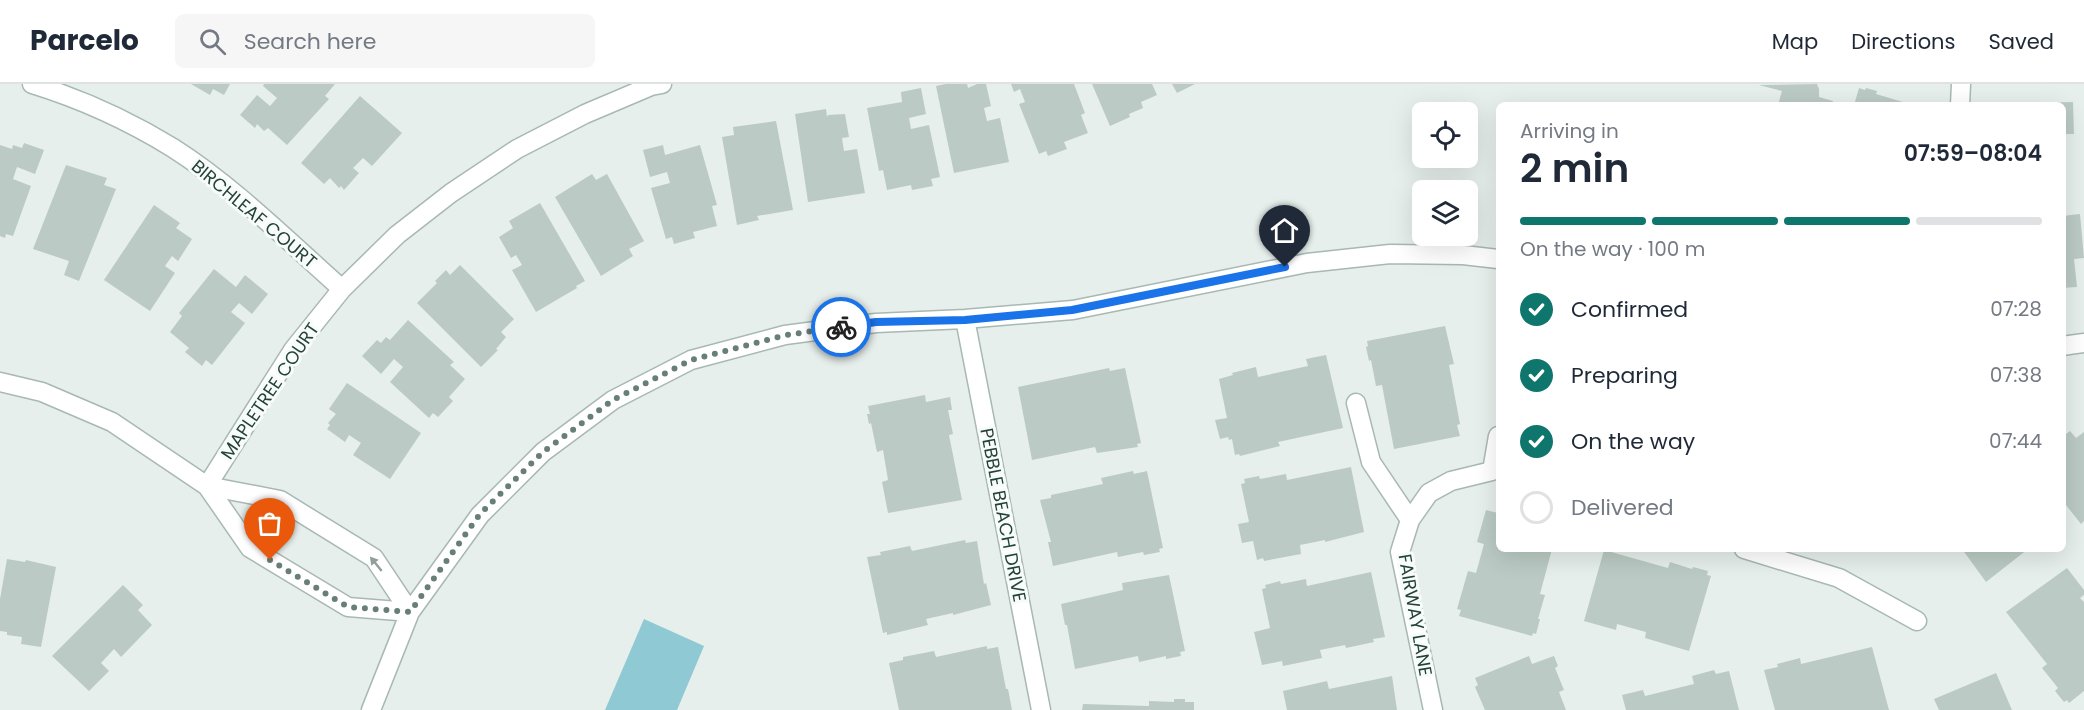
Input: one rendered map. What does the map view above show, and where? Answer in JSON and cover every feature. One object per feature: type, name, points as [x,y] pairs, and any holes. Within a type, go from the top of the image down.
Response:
[{"type":"street","name":"BIRCHLEAF COURT","points":[[32,84],[115,116],[174,149],[240,198],[342,289]]},
{"type":"street","points":[[1960,102],[1961,84]]},
{"type":"street","name":"MAPLETREE COURT","points":[[207,486],[293,350],[342,289],[397,235],[451,193],[517,149],[585,114],[654,85]]},
{"type":"street","points":[[371,710],[410,612],[480,514],[543,452],[613,400],[691,360],[786,335],[876,322],[965,320],[1072,310],[1319,262],[1390,254],[1463,255],[1496,259]]},
{"type":"street","name":"PEBBLE BEACH DRIVE","points":[[965,320],[1041,710]]},
{"type":"street","points":[[2066,345],[2084,343]]},
{"type":"street","points":[[0,382],[42,393],[112,422],[207,486],[250,548],[348,607],[410,612]]},
{"type":"street","points":[[1356,403],[1371,462],[1410,520]]},
{"type":"street","name":"FAIRWAY LANE","points":[[1433,710],[1400,552],[1410,520],[1429,493],[1451,481],[1495,472]]},
{"type":"street","points":[[207,486],[280,500],[374,558],[410,612]]},
{"type":"street","points":[[1754,552],[1839,578],[1917,621]]},
{"type":"water","points":[[644,619],[704,646],[677,710],[605,710]]},
{"type":"building","points":[[191,84],[230,84],[224,95],[213,89],[210,95]]},
{"type":"building","points":[[264,84],[335,84],[325,96],[329,99],[287,145],[268,128],[264,131],[257,124],[255,128],[240,115],[257,95],[270,106],[277,98],[263,86]]},
{"type":"building","points":[[967,84],[968,88],[977,84],[986,84],[991,106],[984,108],[987,121],[1000,118],[1009,162],[954,173],[936,86]]},
{"type":"building","points":[[1011,84],[1074,84],[1085,113],[1081,115],[1088,133],[1064,142],[1067,149],[1048,156],[1046,151],[1039,154],[1019,104],[1025,102],[1020,89],[1014,92]]},
{"type":"building","points":[[1092,84],[1152,84],[1157,95],[1141,102],[1143,108],[1129,114],[1130,117],[1110,126]]},
{"type":"building","points":[[1172,84],[1195,84],[1177,93]]},
{"type":"building","points":[[1817,84],[1819,97],[1833,101],[1779,102],[1782,91],[1759,85]]},
{"type":"building","points":[[921,88],[926,114],[909,118],[911,129],[929,125],[940,177],[931,179],[933,186],[912,190],[911,185],[887,190],[883,170],[879,171],[867,108],[902,102],[901,92]]},
{"type":"building","points":[[1859,88],[1865,90],[1866,88],[1877,91],[1876,94],[1903,102],[1855,102]]},
{"type":"building","points":[[360,96],[402,133],[372,166],[363,158],[353,168],[359,173],[344,190],[330,178],[324,184],[301,163]]},
{"type":"building","points":[[2066,102],[2073,102],[2074,134],[2066,134]]},
{"type":"building","points":[[826,109],[827,117],[828,115],[845,114],[849,137],[842,138],[844,151],[857,149],[865,193],[808,202],[795,114]]},
{"type":"building","points":[[776,121],[793,210],[757,216],[759,220],[737,225],[722,137],[734,135],[733,127]]},
{"type":"building","points":[[24,143],[44,150],[35,174],[17,167],[13,179],[31,186],[13,236],[6,234],[5,238],[0,236],[0,145],[12,149],[13,145],[22,148]]},
{"type":"building","points":[[663,145],[665,155],[700,145],[717,205],[712,206],[717,226],[693,232],[695,238],[674,244],[672,237],[666,239],[651,188],[670,183],[667,172],[650,177],[643,150]]},
{"type":"building","points":[[66,165],[107,178],[104,185],[116,189],[79,281],[64,275],[69,261],[33,249]]},
{"type":"building","points":[[592,174],[596,180],[607,174],[644,241],[629,249],[633,256],[601,276],[555,197]]},
{"type":"building","points":[[540,203],[585,281],[536,312],[512,270],[522,265],[516,255],[511,258],[499,237],[513,228],[509,221]]},
{"type":"building","points":[[154,205],[180,223],[176,228],[192,239],[178,261],[172,256],[165,266],[175,273],[150,311],[104,280]]},
{"type":"building","points":[[2080,214],[2084,258],[2074,259],[2077,287],[2066,288],[2066,216]]},
{"type":"building","points":[[460,265],[514,319],[501,332],[506,337],[496,349],[498,350],[481,367],[417,303],[437,283],[435,281],[446,270],[450,275]]},
{"type":"building","points":[[214,269],[236,287],[245,275],[268,294],[252,314],[239,303],[231,312],[245,323],[212,365],[206,360],[202,366],[185,352],[189,348],[170,332],[182,316],[179,313]]},
{"type":"building","points":[[408,320],[454,362],[450,365],[465,379],[449,397],[453,401],[438,417],[433,413],[429,418],[390,382],[403,367],[394,359],[381,374],[362,356],[377,340],[381,343],[386,337],[390,340]]},
{"type":"building","points":[[1445,326],[1454,364],[1449,365],[1460,424],[1457,425],[1460,436],[1394,449],[1382,385],[1376,386],[1366,347],[1368,346],[1367,341]]},
{"type":"building","points":[[1326,355],[1343,428],[1278,442],[1280,446],[1240,456],[1235,455],[1232,439],[1229,440],[1228,437],[1220,439],[1215,420],[1227,418],[1219,379],[1256,367],[1258,377],[1308,366],[1306,359]]},
{"type":"building","points":[[1109,368],[1110,371],[1125,368],[1141,443],[1137,444],[1138,447],[1097,453],[1095,447],[1032,460],[1018,387]]},
{"type":"building","points":[[347,383],[421,433],[390,479],[353,455],[361,443],[349,435],[345,442],[327,429],[330,425],[328,423],[336,414],[329,409]]},
{"type":"building","points":[[925,395],[926,402],[950,397],[952,410],[948,410],[953,434],[949,435],[962,500],[888,513],[882,482],[888,480],[883,450],[877,452],[867,414],[870,414],[868,406]]},
{"type":"building","points":[[2070,431],[2076,438],[2084,432],[2084,521],[2081,524],[2066,505],[2066,434]]},
{"type":"building","points":[[1351,467],[1364,532],[1325,542],[1325,540],[1300,545],[1301,554],[1264,561],[1263,558],[1257,560],[1253,541],[1242,543],[1238,524],[1249,522],[1241,484],[1245,483],[1244,479],[1259,476],[1260,479],[1286,474],[1287,480]]},
{"type":"building","points":[[1133,471],[1134,474],[1147,471],[1163,548],[1159,549],[1160,552],[1144,555],[1143,552],[1118,557],[1117,552],[1053,566],[1048,542],[1051,542],[1040,500],[1051,498],[1051,495],[1103,484],[1101,478]]},
{"type":"building","points":[[1486,510],[1496,512],[1496,552],[1551,552],[1540,594],[1545,595],[1536,634],[1533,633],[1532,636],[1459,616],[1461,610],[1457,609],[1468,571],[1476,573],[1484,544],[1477,542]]},
{"type":"building","points":[[965,540],[966,543],[977,541],[984,584],[986,583],[991,605],[926,619],[928,625],[887,635],[887,632],[883,633],[867,557],[910,546],[912,551]]},
{"type":"building","points":[[1603,552],[1611,552],[1668,568],[1670,562],[1692,569],[1693,567],[1708,571],[1707,575],[1711,576],[1689,651],[1645,638],[1646,632],[1617,624],[1616,630],[1584,621]]},
{"type":"building","points":[[1964,552],[2024,552],[1986,582]]},
{"type":"building","points":[[7,559],[25,562],[26,560],[56,567],[41,647],[21,644],[22,637],[7,635],[7,632],[0,631],[0,599]]},
{"type":"building","points":[[2067,568],[2084,590],[2084,595],[2080,598],[2084,602],[2084,691],[2069,703],[2067,700],[2064,702],[2055,691],[2058,688],[2042,668],[2047,664],[2006,612]]},
{"type":"building","points":[[1371,572],[1385,637],[1373,639],[1374,642],[1346,648],[1345,645],[1320,650],[1322,658],[1283,666],[1282,661],[1262,665],[1254,632],[1270,628],[1262,589],[1266,588],[1265,585],[1306,579],[1307,586]]},
{"type":"building","points":[[1169,575],[1185,651],[1180,652],[1181,656],[1166,659],[1166,656],[1139,662],[1138,656],[1075,669],[1061,604],[1123,590],[1122,583]]},
{"type":"building","points":[[123,585],[143,605],[138,610],[152,625],[121,657],[114,649],[101,663],[109,671],[89,691],[52,656]]},
{"type":"building","points":[[987,646],[987,649],[998,647],[1012,710],[899,710],[889,663],[903,660],[903,657],[934,651],[936,657]]},
{"type":"building","points":[[1872,647],[1889,710],[1775,710],[1764,670],[1800,658],[1801,664]]},
{"type":"building","points":[[1529,656],[1532,664],[1554,656],[1558,666],[1555,668],[1564,690],[1559,692],[1566,710],[1485,710],[1475,687],[1478,685],[1475,678]]},
{"type":"building","points":[[1714,670],[1716,674],[1729,671],[1739,710],[1626,710],[1622,695],[1643,690],[1645,696],[1694,684],[1692,676]]},
{"type":"building","points":[[1996,673],[2012,710],[1939,710],[1934,699]]},
{"type":"building","points":[[1392,676],[1397,710],[1287,710],[1283,691],[1327,681],[1329,689]]},
{"type":"building","points":[[1174,699],[1194,702],[1194,710],[1082,710],[1083,704],[1149,706],[1149,701],[1174,702]]},
{"type":"way so far","points":[[270,560],[348,607],[410,612],[480,514],[543,452],[613,400],[691,360],[786,335],[841,327]]},
{"type":"route","points":[[841,327],[876,322],[965,320],[1072,310],[1285,267]]}]
